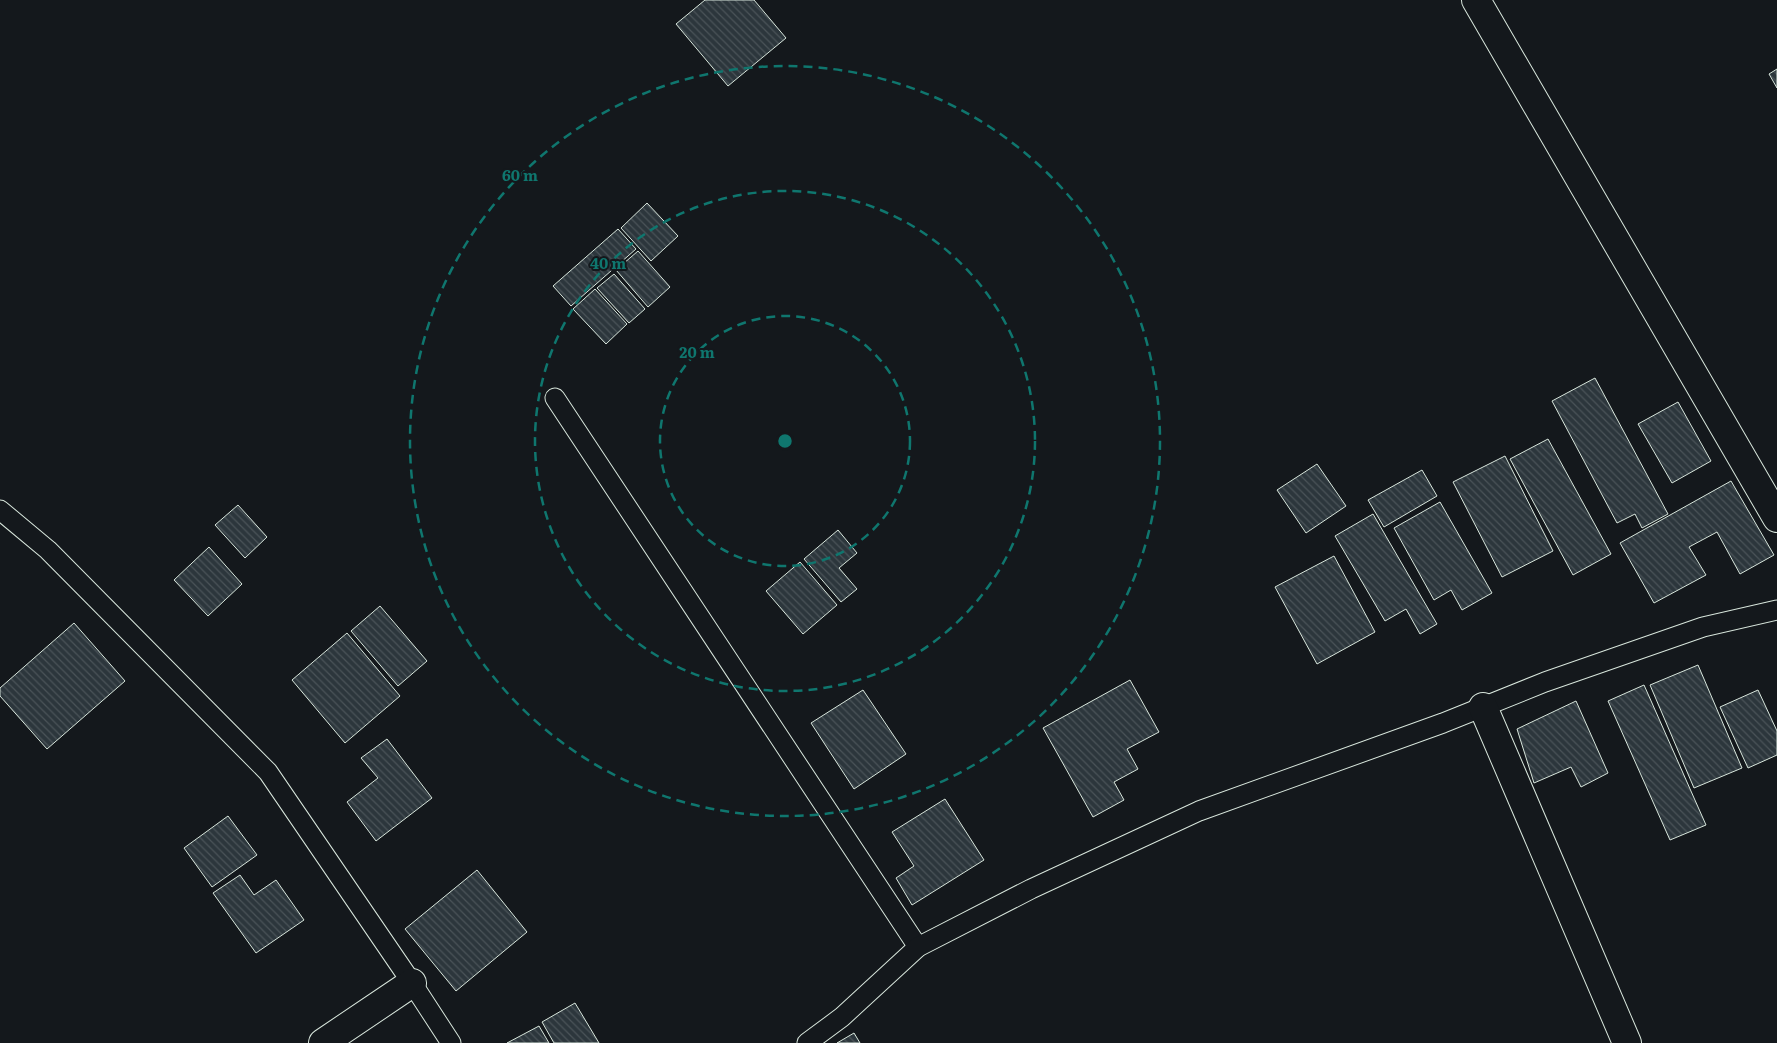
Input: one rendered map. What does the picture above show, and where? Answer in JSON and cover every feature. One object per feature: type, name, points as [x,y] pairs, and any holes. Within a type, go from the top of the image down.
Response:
[{"type":"street","points":[[1476,0],[1777,518]]},
{"type":"street","points":[[1483,707],[1628,1043]]},
{"type":"street","points":[[322,1043],[412,982]]},
{"type":"lane","points":[[554,398],[918,947]]},
{"type":"lane","points":[[0,510],[48,550],[268,772],[412,982],[451,1043]]},
{"type":"lane","points":[[807,1043],[842,1017],[918,947],[1031,889],[1199,811],[1443,723],[1545,682],[1703,627],[1777,610]]},
{"type":"building","points":[[705,0],[754,0],[786,38],[728,86],[676,24]]},
{"type":"building","points":[[1777,69],[1777,88],[1769,74]]},
{"type":"building","points":[[647,203],[678,236],[651,261],[621,228]]},
{"type":"building","points":[[618,229],[636,249],[571,306],[553,286]]},
{"type":"building","points":[[638,251],[670,287],[648,307],[616,270]]},
{"type":"building","points":[[614,274],[645,309],[629,323],[597,288]]},
{"type":"building","points":[[595,289],[627,324],[606,344],[573,309]]},
{"type":"building","points":[[1595,378],[1668,514],[1642,528],[1635,514],[1617,523],[1552,401]]},
{"type":"building","points":[[1678,402],[1711,461],[1672,483],[1638,424]]},
{"type":"building","points":[[1548,439],[1611,554],[1573,575],[1510,459]]},
{"type":"building","points":[[1505,456],[1553,551],[1502,577],[1453,482]]},
{"type":"building","points":[[1317,464],[1346,506],[1306,533],[1277,490]]},
{"type":"building","points":[[1422,470],[1437,496],[1384,527],[1368,500]]},
{"type":"building","points":[[1731,481],[1774,555],[1740,574],[1717,532],[1689,547],[1706,575],[1654,603],[1620,543]]},
{"type":"building","points":[[1440,502],[1492,593],[1462,610],[1451,590],[1434,600],[1394,528]]},
{"type":"building","points":[[238,505],[267,537],[245,558],[215,525]]},
{"type":"building","points":[[1373,514],[1437,624],[1420,634],[1406,609],[1385,621],[1335,536]]},
{"type":"building","points":[[838,530],[857,553],[839,568],[857,589],[841,602],[804,559]]},
{"type":"building","points":[[209,547],[242,584],[208,616],[174,580]]},
{"type":"building","points":[[1334,556],[1375,632],[1317,664],[1275,587]]},
{"type":"building","points":[[800,562],[837,605],[803,634],[766,591]]},
{"type":"building","points":[[380,606],[427,661],[398,686],[351,631]]},
{"type":"building","points":[[74,623],[125,681],[47,749],[0,696],[0,688]]},
{"type":"building","points":[[347,633],[400,696],[345,743],[292,680]]},
{"type":"building","points":[[1698,665],[1742,768],[1694,788],[1650,685]]},
{"type":"building","points":[[1130,680],[1159,732],[1127,749],[1138,769],[1114,782],[1124,800],[1093,817],[1043,728]]},
{"type":"building","points":[[1644,685],[1706,825],[1670,840],[1608,701]]},
{"type":"building","points":[[863,690],[906,754],[854,789],[811,723]]},
{"type":"building","points":[[1758,690],[1777,731],[1777,755],[1748,768],[1720,707]]},
{"type":"building","points":[[1576,701],[1608,773],[1581,787],[1571,767],[1534,783],[1517,729]]},
{"type":"building","points":[[387,739],[432,798],[376,841],[347,802],[378,778],[361,758]]},
{"type":"building","points":[[945,799],[984,860],[912,905],[896,878],[914,866],[892,832]]},
{"type":"building","points":[[228,816],[257,855],[212,887],[184,848]]},
{"type":"building","points":[[477,870],[527,932],[456,991],[405,929]]},
{"type":"building","points":[[240,875],[254,895],[276,880],[304,920],[256,953],[213,893]]},
{"type":"building","points":[[575,1003],[599,1043],[554,1043],[542,1022]]},
{"type":"building","points":[[539,1026],[549,1043],[507,1043]]},
{"type":"building","points":[[854,1033],[860,1043],[837,1043]]}]
